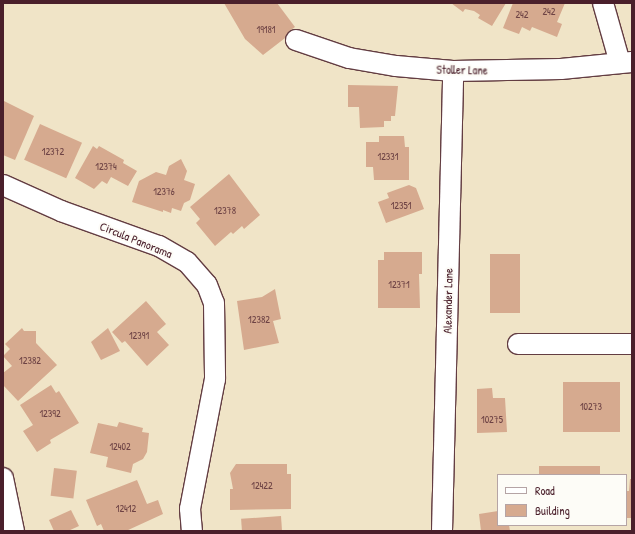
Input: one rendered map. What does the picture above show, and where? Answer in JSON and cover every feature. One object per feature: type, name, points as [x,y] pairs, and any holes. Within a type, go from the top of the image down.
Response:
[{"type":"street","points":[[603,3],[626,62]]},
{"type":"street","name":"Stoller Lane","points":[[296,40],[349,58],[396,66],[453,71],[561,69],[626,62]]},
{"type":"street","name":"Alexander Lane","points":[[442,531],[453,71]]},
{"type":"street","name":"Circula Panorama","points":[[3,185],[60,211],[159,246],[187,262],[207,285],[214,303],[216,379],[190,509],[192,531]]},
{"type":"street","points":[[518,344],[632,344]]},
{"type":"street","points":[[3,478],[14,531]]},
{"type":"building","points":[[224,3],[277,3],[295,27],[288,32],[289,35],[263,55],[245,39]]},
{"type":"building","points":[[451,3],[506,3],[492,26],[478,18],[480,15],[474,11],[465,9],[463,12]]},
{"type":"building","points":[[513,3],[565,3],[557,22],[562,24],[557,37],[532,27],[530,31],[522,27],[519,34],[503,28]]},
{"type":"building","points":[[348,85],[398,86],[395,116],[391,116],[391,121],[384,121],[384,127],[360,128],[359,107],[348,107]]},
{"type":"building","points":[[4,101],[34,116],[15,160],[3,155]]},
{"type":"building","points":[[40,124],[82,143],[66,178],[24,160]]},
{"type":"building","points":[[379,136],[404,136],[405,147],[409,147],[409,180],[374,180],[373,167],[366,167],[366,142],[379,142]]},
{"type":"building","points":[[93,146],[97,149],[99,146],[124,160],[123,163],[137,171],[128,186],[111,177],[107,184],[102,181],[94,189],[75,178]]},
{"type":"building","points":[[181,159],[187,171],[184,180],[195,184],[190,200],[184,203],[181,211],[172,208],[171,213],[163,210],[163,212],[132,202],[139,181],[156,172],[166,175],[169,166]]},
{"type":"building","points":[[229,174],[260,215],[244,229],[242,226],[233,234],[231,232],[215,246],[196,223],[200,219],[190,207]]},
{"type":"building","points":[[409,185],[416,188],[424,209],[386,223],[378,202],[389,198],[387,193]]},
{"type":"building","points":[[384,252],[422,252],[422,274],[419,274],[420,308],[378,308],[378,260],[384,260]]},
{"type":"building","points":[[490,254],[520,254],[520,313],[490,313]]},
{"type":"building","points":[[275,289],[281,319],[273,321],[279,343],[244,350],[237,301],[262,297]]},
{"type":"building","points":[[146,301],[166,324],[157,332],[169,345],[147,366],[125,341],[122,343],[112,332]]},
{"type":"building","points":[[22,328],[24,331],[36,331],[36,343],[57,365],[18,401],[3,385],[3,373],[12,366],[3,356],[10,349],[5,344]]},
{"type":"building","points":[[108,328],[120,351],[101,360],[91,342]]},
{"type":"building","points":[[563,382],[620,382],[620,432],[563,432]]},
{"type":"building","points":[[51,385],[56,393],[59,391],[79,423],[50,440],[51,443],[37,452],[23,431],[33,425],[20,405]]},
{"type":"building","points":[[492,388],[493,398],[505,398],[507,432],[477,433],[477,389]]},
{"type":"building","points":[[119,422],[143,428],[142,432],[149,433],[147,452],[143,459],[133,464],[131,473],[106,467],[108,457],[90,453],[98,423],[117,427]]},
{"type":"building","points":[[236,464],[287,464],[287,474],[291,474],[291,509],[230,510],[230,489],[233,489],[230,473]]},
{"type":"building","points":[[539,466],[600,466],[600,474],[539,474]]},
{"type":"building","points":[[54,468],[77,471],[73,499],[51,496]]},
{"type":"building","points":[[630,479],[632,479],[632,518],[627,518],[627,491],[629,491]]},
{"type":"building","points":[[137,480],[147,504],[158,500],[163,514],[126,531],[104,531],[101,524],[97,526],[86,500]]},
{"type":"building","points":[[71,510],[79,526],[68,531],[54,531],[49,520]]},
{"type":"building","points":[[497,511],[497,526],[509,526],[510,531],[481,531],[479,514]]},
{"type":"building","points":[[281,516],[282,531],[242,531],[241,519]]}]
